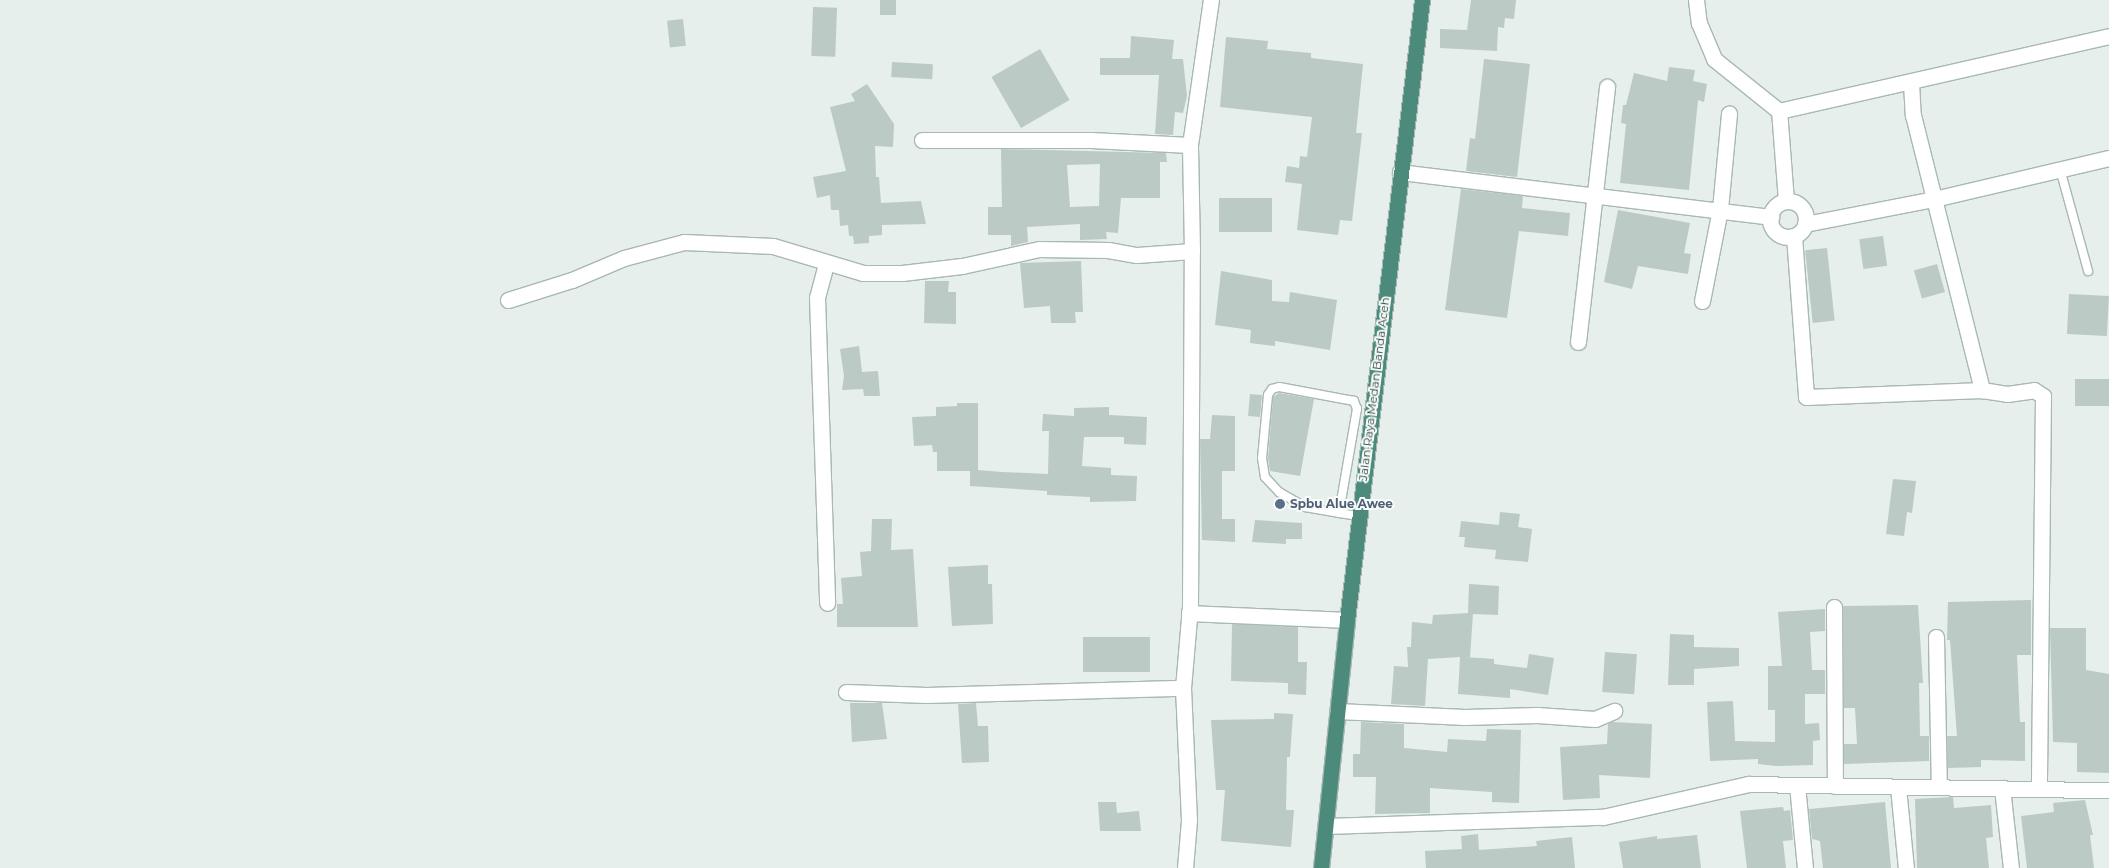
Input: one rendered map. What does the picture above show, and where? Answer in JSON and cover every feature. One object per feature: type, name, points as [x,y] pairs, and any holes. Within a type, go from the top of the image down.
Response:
[{"type":"highway","name":"Jalan Raya Medan Banda Aceh","points":[[1322,868],[1347,620],[1422,0]]},
{"type":"street","points":[[1185,868],[1188,820],[1183,688],[1189,613],[1192,251],[1190,146],[1212,0]]},
{"type":"street","points":[[1696,0],[1699,23],[1714,59],[1780,111],[1786,201]]},
{"type":"street","points":[[1780,111],[2109,36]]},
{"type":"street","points":[[1911,82],[1913,115],[1982,390]]},
{"type":"street","points":[[1578,342],[1607,87]]},
{"type":"street","points":[[1702,301],[1720,209],[1729,113]]},
{"type":"street","points":[[922,140],[1091,140],[1190,146]]},
{"type":"street","points":[[2040,789],[2043,396],[2034,390],[2007,394],[1982,390],[1806,397],[1794,236],[1805,224],[1934,199],[2109,158]]},
{"type":"street","points":[[1400,172],[1771,216]]},
{"type":"street","points":[[1786,201],[1776,206],[1771,216],[1777,232],[1794,236]]},
{"type":"street","points":[[1786,201],[1802,208],[1805,224]]},
{"type":"street","points":[[508,300],[572,280],[624,258],[684,242],[773,246],[826,264],[863,273],[902,274],[962,266],[1039,249],[1108,250],[1137,254],[1192,251]]},
{"type":"street","points":[[826,264],[816,297],[827,603]]},
{"type":"street","points":[[1834,608],[1835,786]]},
{"type":"street","points":[[1189,613],[1347,620]]},
{"type":"street","points":[[1936,637],[1939,787]]},
{"type":"street","points":[[846,692],[926,694],[1183,688]]},
{"type":"street","points":[[1337,710],[1464,717],[1537,715],[1595,719],[1614,712]]},
{"type":"street","points":[[1326,826],[1603,817],[1748,784],[2109,790]]},
{"type":"street","points":[[1797,785],[1804,868]]},
{"type":"street","points":[[1898,787],[1906,868]]},
{"type":"street","points":[[2002,788],[2011,868]]},
{"type":"lane","points":[[2060,169],[2088,271]]},
{"type":"lane","points":[[1339,513],[1358,409],[1354,401],[1288,389],[1272,389],[1268,395],[1262,458],[1265,477],[1294,502],[1339,513],[1359,516]]},
{"type":"building","points":[[880,0],[896,0],[896,15],[880,15]]},
{"type":"building","points":[[1471,0],[1516,0],[1514,19],[1505,18],[1504,28],[1498,27],[1497,51],[1440,48],[1440,29],[1467,30]]},
{"type":"building","points":[[813,7],[837,8],[835,57],[811,56]]},
{"type":"building","points":[[683,19],[686,46],[670,48],[667,21]]},
{"type":"building","points":[[1131,36],[1174,40],[1172,59],[1183,59],[1187,96],[1183,113],[1175,112],[1173,135],[1155,134],[1159,75],[1100,75],[1100,58],[1130,58]]},
{"type":"building","points":[[1226,37],[1268,41],[1267,49],[1311,53],[1311,58],[1363,64],[1356,133],[1362,133],[1352,221],[1340,220],[1338,235],[1297,230],[1302,184],[1285,182],[1287,166],[1299,168],[1300,156],[1307,157],[1312,117],[1220,107]]},
{"type":"building","points":[[1040,49],[1070,100],[1021,128],[992,77]]},
{"type":"building","points":[[1484,59],[1530,64],[1517,177],[1466,171],[1470,138],[1475,139]]},
{"type":"building","points":[[892,62],[933,64],[932,79],[891,77]]},
{"type":"building","points":[[1669,67],[1695,70],[1693,81],[1707,84],[1704,102],[1698,100],[1689,190],[1620,183],[1626,124],[1621,123],[1623,105],[1626,105],[1634,73],[1667,81]]},
{"type":"building","points":[[867,84],[894,124],[893,147],[875,146],[876,177],[879,177],[881,203],[921,201],[926,224],[882,225],[882,235],[869,236],[869,243],[854,244],[853,236],[849,236],[848,225],[840,226],[839,210],[831,210],[830,195],[817,198],[813,177],[846,171],[830,107],[855,101],[851,94]]},
{"type":"building","points":[[1001,149],[1166,153],[1167,162],[1160,162],[1160,198],[1121,198],[1118,233],[1106,232],[1107,239],[1080,240],[1080,224],[1027,227],[1028,242],[1011,246],[1011,235],[988,235],[988,207],[1002,207]],"holes":[[[1100,164],[1099,206],[1070,207],[1067,165]]]},
{"type":"building","points":[[1461,189],[1523,196],[1522,208],[1570,213],[1568,236],[1519,231],[1507,318],[1445,310]]},
{"type":"building","points":[[1219,198],[1272,198],[1272,232],[1219,232]]},
{"type":"building","points":[[1618,210],[1690,223],[1684,253],[1691,254],[1688,274],[1638,266],[1632,289],[1604,282]]},
{"type":"building","points":[[1883,236],[1887,266],[1863,269],[1859,239]]},
{"type":"building","points":[[1827,248],[1835,321],[1813,323],[1805,250]]},
{"type":"building","points":[[1081,261],[1083,312],[1075,312],[1076,323],[1051,323],[1050,306],[1024,308],[1020,263]]},
{"type":"building","points":[[1937,264],[1945,292],[1922,298],[1914,271]]},
{"type":"building","points":[[1221,271],[1272,280],[1272,301],[1289,302],[1290,292],[1337,300],[1330,350],[1275,341],[1275,346],[1250,343],[1251,330],[1215,325]]},
{"type":"building","points":[[925,281],[949,281],[948,292],[956,292],[956,324],[924,323]]},
{"type":"building","points":[[2069,294],[2109,296],[2107,336],[2067,334]]},
{"type":"building","points":[[859,346],[862,372],[878,371],[880,396],[864,396],[863,389],[842,390],[844,376],[840,349]]},
{"type":"building","points":[[2075,379],[2109,379],[2109,406],[2075,406]]},
{"type":"building","points":[[1279,393],[1314,399],[1300,476],[1270,471],[1268,458],[1273,397]]},
{"type":"building","points":[[1250,394],[1262,395],[1260,417],[1248,416]]},
{"type":"building","points":[[957,403],[978,403],[978,470],[1002,472],[1048,474],[1049,431],[1042,431],[1043,414],[1074,416],[1074,408],[1109,407],[1109,415],[1147,417],[1146,445],[1124,444],[1124,437],[1084,437],[1082,466],[1111,468],[1111,475],[1137,476],[1136,501],[1090,502],[1090,497],[1047,495],[1047,491],[970,486],[970,471],[937,471],[937,452],[933,452],[932,445],[914,446],[912,417],[936,416],[936,407],[957,406]]},
{"type":"building","points":[[1212,415],[1235,416],[1235,471],[1222,471],[1222,519],[1235,519],[1235,542],[1202,540],[1200,439],[1210,439]]},
{"type":"building","points":[[1893,479],[1916,481],[1912,513],[1907,512],[1904,536],[1886,534]]},
{"type":"building","points":[[1500,512],[1520,514],[1518,527],[1532,529],[1528,562],[1495,559],[1496,550],[1464,547],[1465,537],[1459,537],[1461,521],[1499,525]]},
{"type":"building","points":[[872,519],[892,519],[891,550],[913,549],[918,627],[837,627],[837,604],[843,604],[841,578],[862,576],[860,552],[871,551]]},
{"type":"building","points":[[1255,520],[1302,523],[1302,539],[1286,539],[1286,544],[1252,542]]},
{"type":"building","points":[[988,565],[988,584],[992,584],[993,624],[952,626],[948,567]]},
{"type":"building","points":[[1469,584],[1499,586],[1498,615],[1473,614],[1470,657],[1465,657],[1494,659],[1494,664],[1527,668],[1529,654],[1554,658],[1548,695],[1510,689],[1510,698],[1458,694],[1460,657],[1428,659],[1425,706],[1391,704],[1394,666],[1408,667],[1407,647],[1411,647],[1412,622],[1432,624],[1433,615],[1468,613]]},
{"type":"building","points":[[2031,600],[2031,655],[2017,655],[2020,722],[2025,722],[2025,761],[1981,760],[1981,767],[1948,768],[1947,736],[1957,736],[1950,640],[1947,640],[1948,602]]},
{"type":"building","points":[[1918,605],[1923,683],[1919,683],[1920,736],[1929,736],[1929,761],[1844,764],[1844,744],[1857,744],[1855,708],[1844,708],[1843,606]]},
{"type":"building","points":[[1825,609],[1825,631],[1810,632],[1812,670],[1825,670],[1825,694],[1805,694],[1805,724],[1819,723],[1820,740],[1813,741],[1813,765],[1776,766],[1758,764],[1758,759],[1710,761],[1707,702],[1733,701],[1735,741],[1775,742],[1775,710],[1768,710],[1768,666],[1782,666],[1778,612]]},
{"type":"building","points":[[1232,624],[1298,627],[1298,662],[1307,662],[1306,695],[1288,694],[1288,683],[1231,681]]},
{"type":"building","points":[[2050,628],[2086,628],[2086,670],[2109,674],[2109,773],[2077,772],[2077,743],[2053,742]]},
{"type":"building","points":[[1670,634],[1694,635],[1694,647],[1739,648],[1739,666],[1694,669],[1694,685],[1668,685]]},
{"type":"building","points":[[1083,637],[1150,637],[1150,672],[1083,672]]},
{"type":"building","points":[[1605,652],[1637,654],[1634,694],[1602,692]]},
{"type":"building","points":[[850,703],[882,703],[887,739],[852,742]]},
{"type":"building","points":[[976,703],[978,726],[988,726],[989,762],[962,763],[958,704]]},
{"type":"building","points":[[1274,713],[1293,714],[1290,757],[1287,757],[1286,810],[1294,810],[1291,847],[1221,841],[1225,790],[1216,790],[1211,720],[1274,719]]},
{"type":"building","points":[[1361,722],[1404,724],[1404,748],[1447,752],[1448,739],[1486,741],[1487,729],[1521,730],[1519,803],[1492,802],[1492,792],[1430,788],[1430,813],[1375,814],[1376,777],[1353,777],[1353,754],[1360,754]]},
{"type":"building","points":[[1612,722],[1652,724],[1650,778],[1599,775],[1600,798],[1563,800],[1560,747],[1607,744],[1608,724]]},
{"type":"building","points":[[1953,797],[1954,808],[1991,805],[1993,837],[1986,838],[1989,868],[1917,868],[1915,799]]},
{"type":"building","points":[[2085,800],[2093,835],[2090,835],[2094,868],[2027,868],[2021,816],[2054,812],[2053,803]]},
{"type":"building","points":[[1098,802],[1116,802],[1117,813],[1139,811],[1141,831],[1100,831]]},
{"type":"building","points":[[1885,802],[1891,868],[1823,868],[1820,841],[1812,839],[1809,809]]},
{"type":"building","points":[[1783,807],[1784,811],[1790,810],[1793,840],[1783,841],[1786,868],[1747,868],[1740,811]]},
{"type":"building","points":[[1478,834],[1479,850],[1537,846],[1536,841],[1572,837],[1575,868],[1426,868],[1425,851],[1462,849],[1461,836]]},
{"type":"building","points":[[1697,835],[1701,868],[1623,868],[1619,842],[1657,836],[1657,839]]},
{"type":"place","name":"Spbu Alue Awee","points":[[1280,504]]}]
